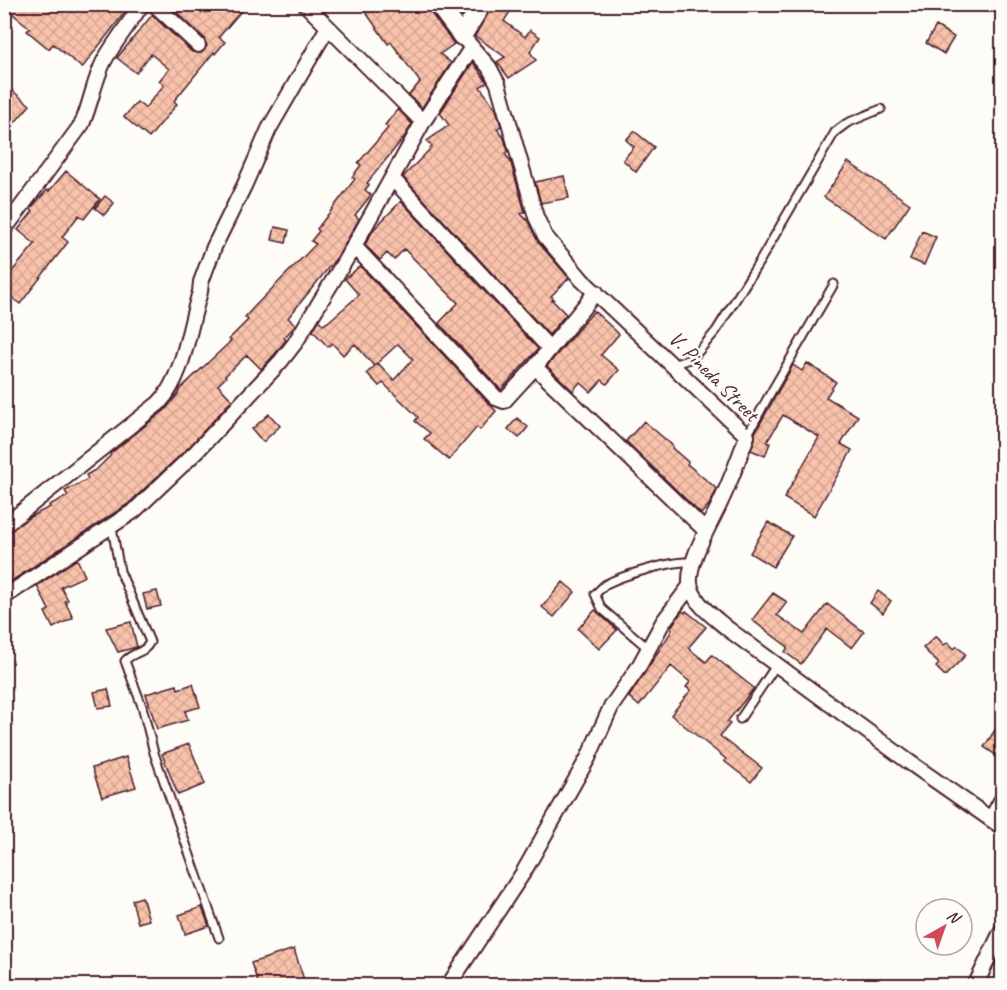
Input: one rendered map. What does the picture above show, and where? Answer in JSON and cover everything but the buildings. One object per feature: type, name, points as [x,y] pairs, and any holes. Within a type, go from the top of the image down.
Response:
[{"type":"street","points":[[4,230],[82,124],[105,60],[142,4]]},
{"type":"street","points":[[153,4],[198,45]]},
{"type":"street","points":[[305,4],[423,122]]},
{"type":"street","name":"V. Pineda Street","points":[[438,4],[489,67],[498,84],[536,217],[545,236],[582,279],[747,436],[723,498],[693,562],[690,586]]},
{"type":"street","points":[[4,597],[134,512],[189,459],[280,362],[295,343],[354,246],[467,42],[482,4]]},
{"type":"street","points":[[4,526],[169,393],[182,357],[201,282],[214,247],[269,129],[328,27]]},
{"type":"street","points":[[392,178],[550,349]]},
{"type":"street","points":[[354,246],[496,398],[504,401],[596,292]]},
{"type":"street","points":[[535,367],[706,531]]},
{"type":"street","points":[[448,986],[523,873],[588,758],[611,707],[638,668],[663,622],[690,586],[698,601],[710,614],[909,762],[1002,827]]},
{"type":"street","points":[[991,819],[1002,799]]},
{"type":"street","points":[[975,986],[1002,930]]},
{"type":"lane","points":[[672,365],[693,358],[716,330],[761,259],[835,132],[847,123],[881,109]]},
{"type":"lane","points":[[747,436],[766,399],[834,284]]},
{"type":"lane","points":[[111,528],[120,571],[150,642],[147,649],[125,661],[142,706],[154,753],[219,938]]},
{"type":"lane","points":[[649,649],[602,609],[596,594],[606,585],[657,567],[686,561],[693,562]]},
{"type":"lane","points":[[740,719],[777,664]]}]
